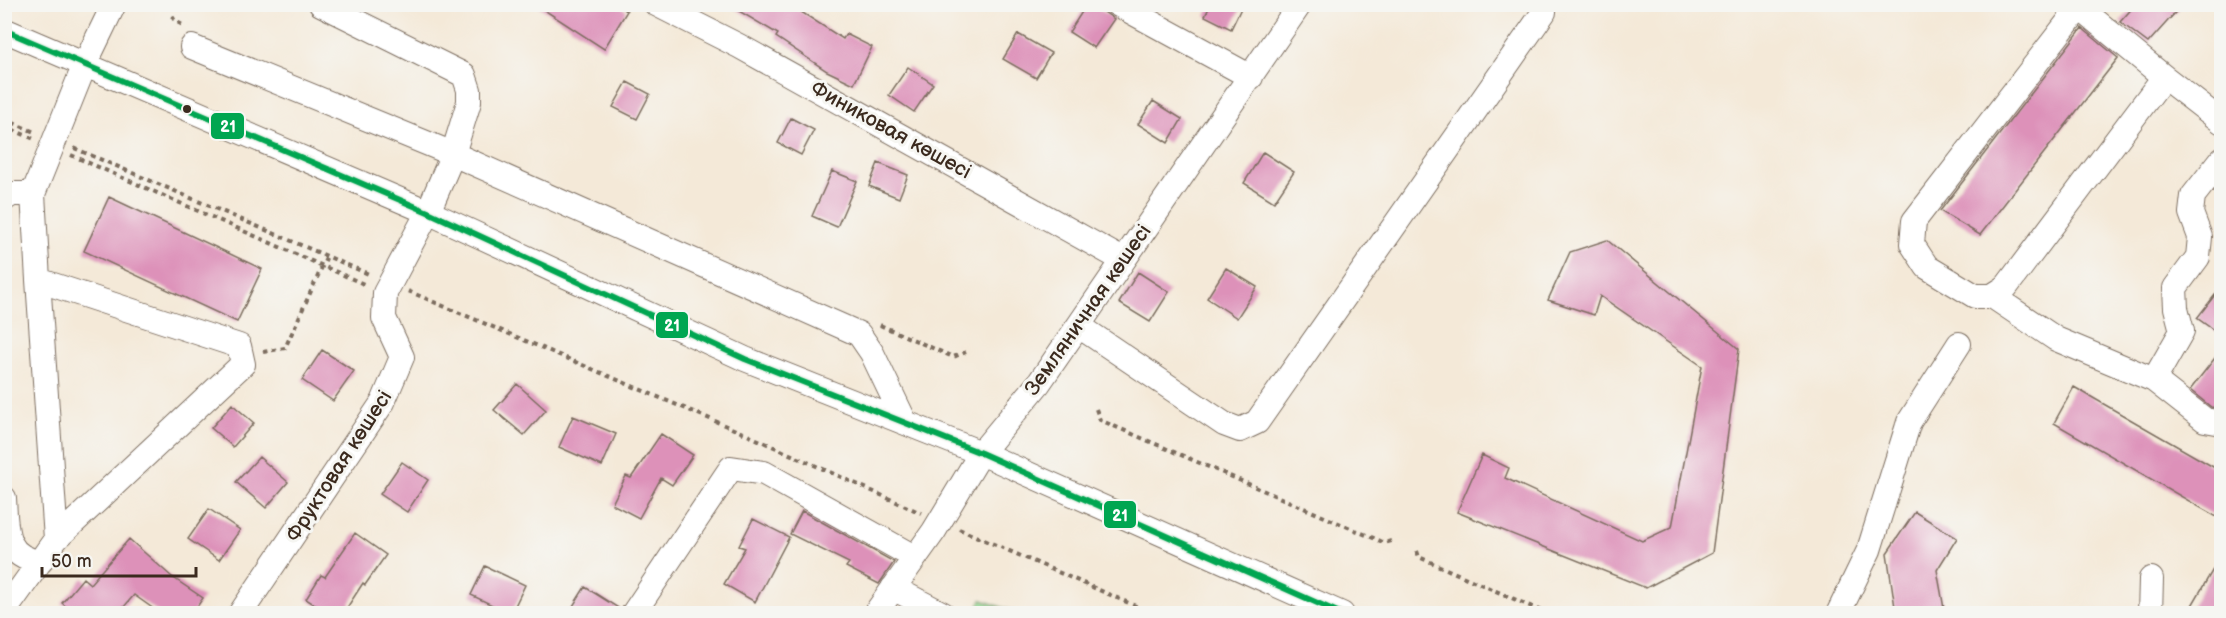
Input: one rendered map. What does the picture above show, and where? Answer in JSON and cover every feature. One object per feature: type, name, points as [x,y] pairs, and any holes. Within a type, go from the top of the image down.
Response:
[{"type":"street","points":[[56,539],[33,194],[51,143],[84,64],[114,4]]},
{"type":"street","points":[[321,4],[464,75],[469,90],[469,102],[453,154],[428,212],[387,288]]},
{"type":"street","name":"Финиковая көшесі","points":[[656,4],[750,51],[1123,260]]},
{"type":"street","points":[[1116,4],[1251,77]]},
{"type":"street","name":"Земляничная көшесі","points":[[875,614],[940,521],[981,453],[1039,383],[1300,4]]},
{"type":"street","points":[[1079,326],[1224,424],[1240,430],[1257,422],[1544,12],[1544,4]]},
{"type":"street","points":[[2164,76],[2006,287],[1992,296],[1975,297],[1927,267],[1912,244],[1914,221],[2081,6],[2164,76],[2217,110]]},
{"type":"street","points":[[4,30],[428,212],[745,358],[981,453],[1342,614]]},
{"type":"street","points":[[192,47],[453,154],[859,334],[872,353],[905,422]]},
{"type":"street","points":[[2154,380],[2182,331],[2176,308],[2175,288],[2198,257],[2200,237],[2191,213],[2193,196],[2222,159]]},
{"type":"street","points":[[4,199],[12,195],[33,194]]},
{"type":"street","points":[[4,612],[13,582],[40,561],[56,539],[243,364],[239,346],[38,280]]},
{"type":"street","name":"Фруктовая көшесі","points":[[240,614],[377,412],[395,378],[402,357],[384,318],[387,288]]},
{"type":"street","points":[[1992,296],[2056,339],[2154,380],[2205,420],[2222,423]]},
{"type":"street","points":[[1838,614],[1869,550],[1909,422],[1959,344]]},
{"type":"street","points":[[633,614],[731,468],[764,473],[914,557]]},
{"type":"street","points":[[4,498],[6,536],[16,551],[27,560],[40,561]]},
{"type":"street","points":[[2150,614],[2151,579]]},
{"type":"street","points":[[893,588],[943,614]]},
{"type":"path","points":[[4,118],[51,143],[323,266],[387,288],[732,428],[1154,614]]},
{"type":"path","points":[[4,126],[327,256],[387,288]]},
{"type":"path","points":[[239,346],[265,353],[285,348],[327,256]]},
{"type":"path","points":[[1096,409],[1100,420],[1109,424],[1385,543],[1394,540]]},
{"type":"path","points":[[1417,550],[1419,557],[1548,614]]},
{"type":"green space","points":[[982,600],[1017,613],[974,613]]},
{"type":"building","points":[[535,4],[616,4],[627,11],[604,49]]},
{"type":"building","points":[[727,4],[789,4],[843,39],[846,34],[872,47],[854,84],[827,71],[776,37],[778,34]]},
{"type":"building","points":[[1087,4],[1092,4],[1114,19],[1094,48],[1069,32]]},
{"type":"building","points":[[1211,4],[1243,4],[1231,29],[1205,16]]},
{"type":"building","points":[[2136,4],[2183,4],[2148,43],[2120,22]]},
{"type":"building","points":[[2082,28],[2118,58],[1980,235],[1940,211]]},
{"type":"building","points":[[1018,34],[1051,53],[1036,78],[1003,59]]},
{"type":"building","points":[[908,67],[933,84],[914,112],[889,95]]},
{"type":"building","points":[[627,82],[650,94],[637,119],[613,107]]},
{"type":"building","points":[[1153,101],[1182,119],[1168,143],[1138,124]]},
{"type":"building","points":[[791,118],[814,130],[801,155],[778,143]]},
{"type":"building","points":[[1263,152],[1294,172],[1274,202],[1244,183]]},
{"type":"building","points":[[878,163],[908,175],[899,198],[869,186]]},
{"type":"building","points":[[832,171],[857,181],[837,227],[812,216]]},
{"type":"building","points":[[109,197],[262,269],[237,322],[84,251]]},
{"type":"building","points":[[1607,240],[1739,349],[1712,553],[1646,588],[1457,512],[1482,455],[1509,468],[1505,478],[1642,541],[1672,527],[1702,366],[1600,296],[1594,315],[1548,300],[1570,252]]},
{"type":"building","points":[[1226,268],[1257,287],[1237,318],[1207,298]]},
{"type":"building","points":[[1138,272],[1169,292],[1150,322],[1119,303]]},
{"type":"building","points":[[2222,286],[2222,336],[2197,318]]},
{"type":"building","points":[[2222,349],[2222,408],[2211,407],[2190,390]]},
{"type":"building","points":[[322,350],[354,371],[333,401],[302,380]]},
{"type":"building","points":[[517,384],[546,410],[524,435],[494,410]]},
{"type":"building","points":[[2074,387],[2222,472],[2222,520],[2054,423]]},
{"type":"building","points":[[232,404],[254,423],[233,447],[211,428]]},
{"type":"building","points":[[573,416],[616,434],[602,466],[559,447]]},
{"type":"building","points":[[661,434],[693,455],[672,485],[661,478],[639,518],[612,504],[626,476],[631,478]]},
{"type":"building","points":[[259,457],[288,482],[266,508],[236,482]]},
{"type":"building","points":[[402,462],[428,480],[407,512],[380,494]]},
{"type":"building","points":[[209,509],[240,530],[219,560],[188,539]]},
{"type":"building","points":[[802,511],[894,562],[879,584],[846,567],[849,563],[790,534]]},
{"type":"building","points":[[1915,512],[1957,538],[1937,570],[1945,614],[1896,614],[1887,553]]},
{"type":"building","points":[[753,519],[789,537],[755,602],[724,584],[745,548],[739,546]]},
{"type":"building","points":[[355,533],[386,555],[365,585],[363,583],[343,614],[329,614],[306,599],[321,575],[325,577]]},
{"type":"building","points":[[129,539],[172,577],[203,598],[192,614],[161,614],[134,595],[118,614],[74,614],[62,603],[83,578],[90,584]]},
{"type":"building","points":[[2222,554],[2222,614],[2187,614]]},
{"type":"building","points":[[485,566],[525,585],[511,614],[471,595]]},
{"type":"building","points":[[585,587],[620,609],[619,614],[568,614]]},
{"type":"transit line","name":"21","points":[[4,30],[428,212],[745,359],[981,453],[1342,614]]}]
